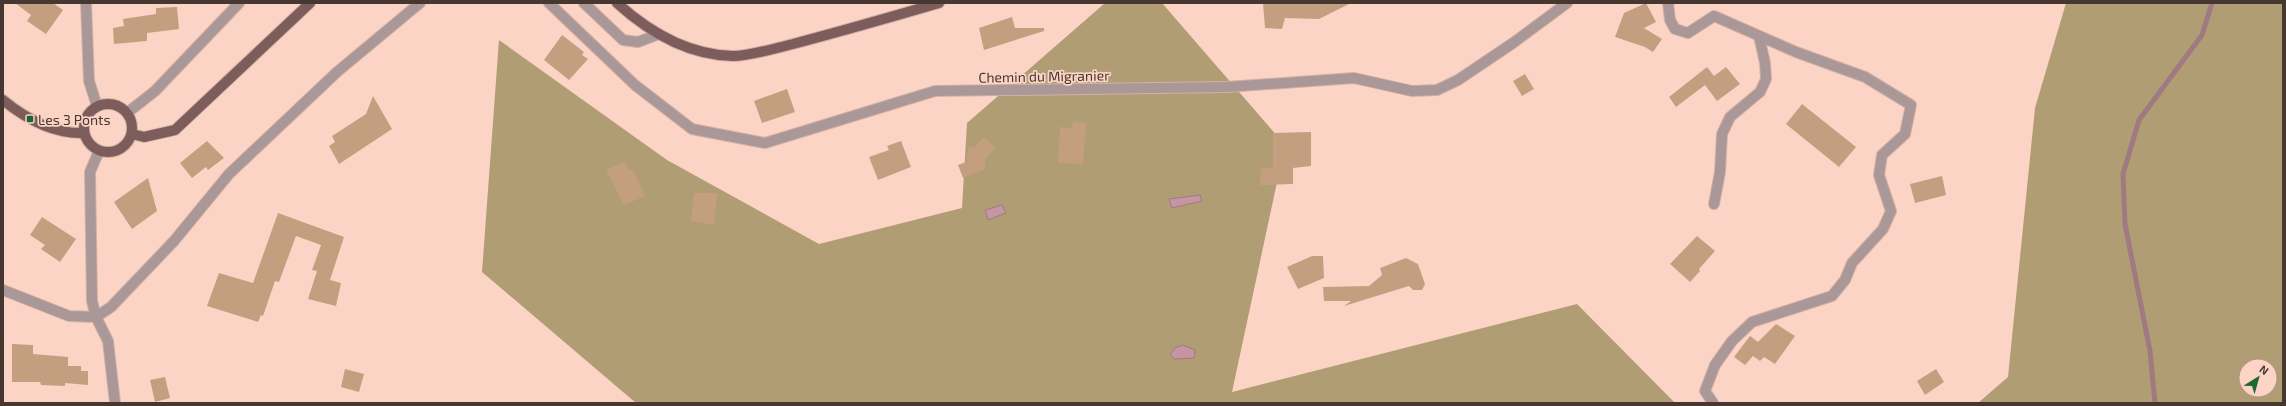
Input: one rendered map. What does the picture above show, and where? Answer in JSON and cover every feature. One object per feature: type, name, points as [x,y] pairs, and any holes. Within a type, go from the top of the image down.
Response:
[{"type":"main road","points":[[132,134],[144,136],[175,130],[310,3]]},
{"type":"main road","points":[[617,3],[637,21],[674,43],[697,51],[734,56],[821,36],[939,3]]},
{"type":"main road","points":[[3,100],[30,119],[70,133],[84,132]]},
{"type":"main road","points":[[110,104],[120,106],[128,113],[131,119],[132,134],[127,144],[119,150],[109,153],[99,151],[89,144],[84,132],[84,121],[90,111],[98,106],[110,104]]},
{"type":"street","points":[[86,3],[89,81],[98,106]]},
{"type":"street","points":[[128,113],[155,91],[239,3]]},
{"type":"street","points":[[3,290],[69,316],[96,317],[111,307],[174,241],[228,174],[337,72],[420,3]]},
{"type":"street","name":"Chemin du Migranier","points":[[549,3],[635,85],[692,129],[765,143],[935,91],[1226,87],[1354,78],[1412,91],[1437,90],[1458,80],[1513,43],[1567,3]]},
{"type":"street","points":[[584,3],[623,40],[638,42],[660,34]]},
{"type":"street","points":[[1668,3],[1670,20],[1675,29],[1688,33],[1714,16],[1740,26],[1759,36],[1864,77],[1911,105],[1905,134],[1882,155],[1878,175],[1891,211],[1883,228],[1852,263],[1845,280],[1832,296],[1752,322],[1732,341],[1715,365],[1704,391],[1713,403]]},
{"type":"street","points":[[1714,204],[1720,172],[1722,134],[1730,117],[1760,92],[1766,79],[1765,63],[1759,36]]},
{"type":"street","points":[[99,151],[90,172],[90,258],[92,301],[96,317],[108,341],[115,403]]},
{"type":"shaded area","points":[[1105,3],[1162,3],[1285,145],[1232,392],[1577,304],[1675,403],[636,403],[482,272],[499,40],[667,160],[819,244],[962,208],[967,123]]},
{"type":"shaded area","points":[[2066,3],[2283,3],[2283,403],[1978,403],[2008,377],[2035,108]]},
{"type":"shaded area","points":[[1200,195],[1202,201],[1172,208],[1169,199]]},
{"type":"shaded area","points":[[1002,205],[1006,213],[988,220],[985,210]]},
{"type":"shaded area","points":[[1183,345],[1195,350],[1194,358],[1174,359],[1170,354],[1175,348]]},
{"type":"building","points":[[15,3],[53,3],[63,10],[46,34],[27,21],[31,15]]},
{"type":"building","points":[[1263,3],[1351,3],[1319,19],[1285,18],[1282,29],[1265,28]]},
{"type":"building","points":[[1646,3],[1656,22],[1644,28],[1662,39],[1653,52],[1645,47],[1615,37],[1624,13]]},
{"type":"building","points":[[177,7],[179,29],[147,33],[147,41],[114,44],[113,28],[124,26],[123,19],[156,14],[156,8]]},
{"type":"building","points":[[1012,17],[1015,28],[1044,28],[1044,31],[984,50],[979,28]]},
{"type":"building","points":[[562,35],[584,52],[582,55],[588,59],[569,80],[544,60]]},
{"type":"building","points":[[1707,67],[1714,76],[1726,67],[1740,84],[1717,101],[1705,85],[1676,107],[1669,97]]},
{"type":"building","points":[[1525,74],[1534,89],[1522,96],[1513,81]]},
{"type":"building","points":[[787,89],[795,112],[762,123],[754,101]]},
{"type":"building","points":[[373,96],[392,129],[339,164],[329,146],[335,142],[332,136],[366,114]]},
{"type":"building","points":[[1802,104],[1856,147],[1839,167],[1786,124]]},
{"type":"building","points":[[1073,122],[1086,123],[1083,164],[1058,163],[1060,127],[1072,128]]},
{"type":"building","points":[[1311,132],[1311,166],[1293,168],[1293,184],[1260,185],[1261,167],[1273,168],[1273,133]]},
{"type":"building","points":[[984,137],[995,147],[985,160],[985,169],[963,178],[958,165],[966,162],[969,146],[975,147]]},
{"type":"building","points":[[207,141],[224,158],[208,170],[206,167],[192,178],[180,163]]},
{"type":"building","points":[[901,141],[911,167],[878,180],[869,157],[889,150],[887,146]]},
{"type":"building","points":[[625,161],[629,171],[633,170],[645,196],[624,205],[606,170]]},
{"type":"building","points":[[1942,176],[1946,195],[1915,203],[1910,184]]},
{"type":"building","points":[[148,178],[157,211],[132,229],[114,202]]},
{"type":"building","points":[[694,193],[717,193],[714,225],[691,221]]},
{"type":"building","points":[[278,213],[344,237],[330,280],[341,283],[336,306],[308,299],[317,271],[312,270],[321,245],[296,236],[279,282],[275,281],[263,316],[261,315],[258,322],[207,306],[219,273],[253,283]]},
{"type":"building","points":[[42,217],[76,239],[60,262],[41,249],[45,245],[30,235]]},
{"type":"building","points":[[1697,236],[1715,251],[1690,282],[1670,264]]},
{"type":"building","points":[[1312,256],[1323,256],[1324,278],[1298,289],[1287,267]]},
{"type":"building","points":[[1406,258],[1418,264],[1425,284],[1422,290],[1413,290],[1409,286],[1344,306],[1351,301],[1324,301],[1323,287],[1369,286],[1382,275],[1380,268]]},
{"type":"building","points":[[1776,324],[1795,336],[1775,364],[1764,357],[1760,361],[1753,356],[1745,365],[1734,357],[1750,336],[1758,342]]},
{"type":"building","points":[[12,344],[33,345],[33,354],[68,357],[68,366],[81,366],[81,371],[88,371],[88,385],[65,383],[65,386],[41,385],[40,382],[12,382]]},
{"type":"building","points":[[345,369],[364,374],[359,392],[341,387]]},
{"type":"building","points":[[1936,369],[1944,382],[1925,395],[1917,381]]},
{"type":"building","points":[[165,377],[170,398],[155,402],[150,380]]},
{"type":"waterway","points":[[2155,403],[2150,351],[2125,224],[2123,174],[2139,120],[2202,35],[2212,3]]},
{"type":"place","name":"Les 3 Ponts","points":[[30,119]]}]
